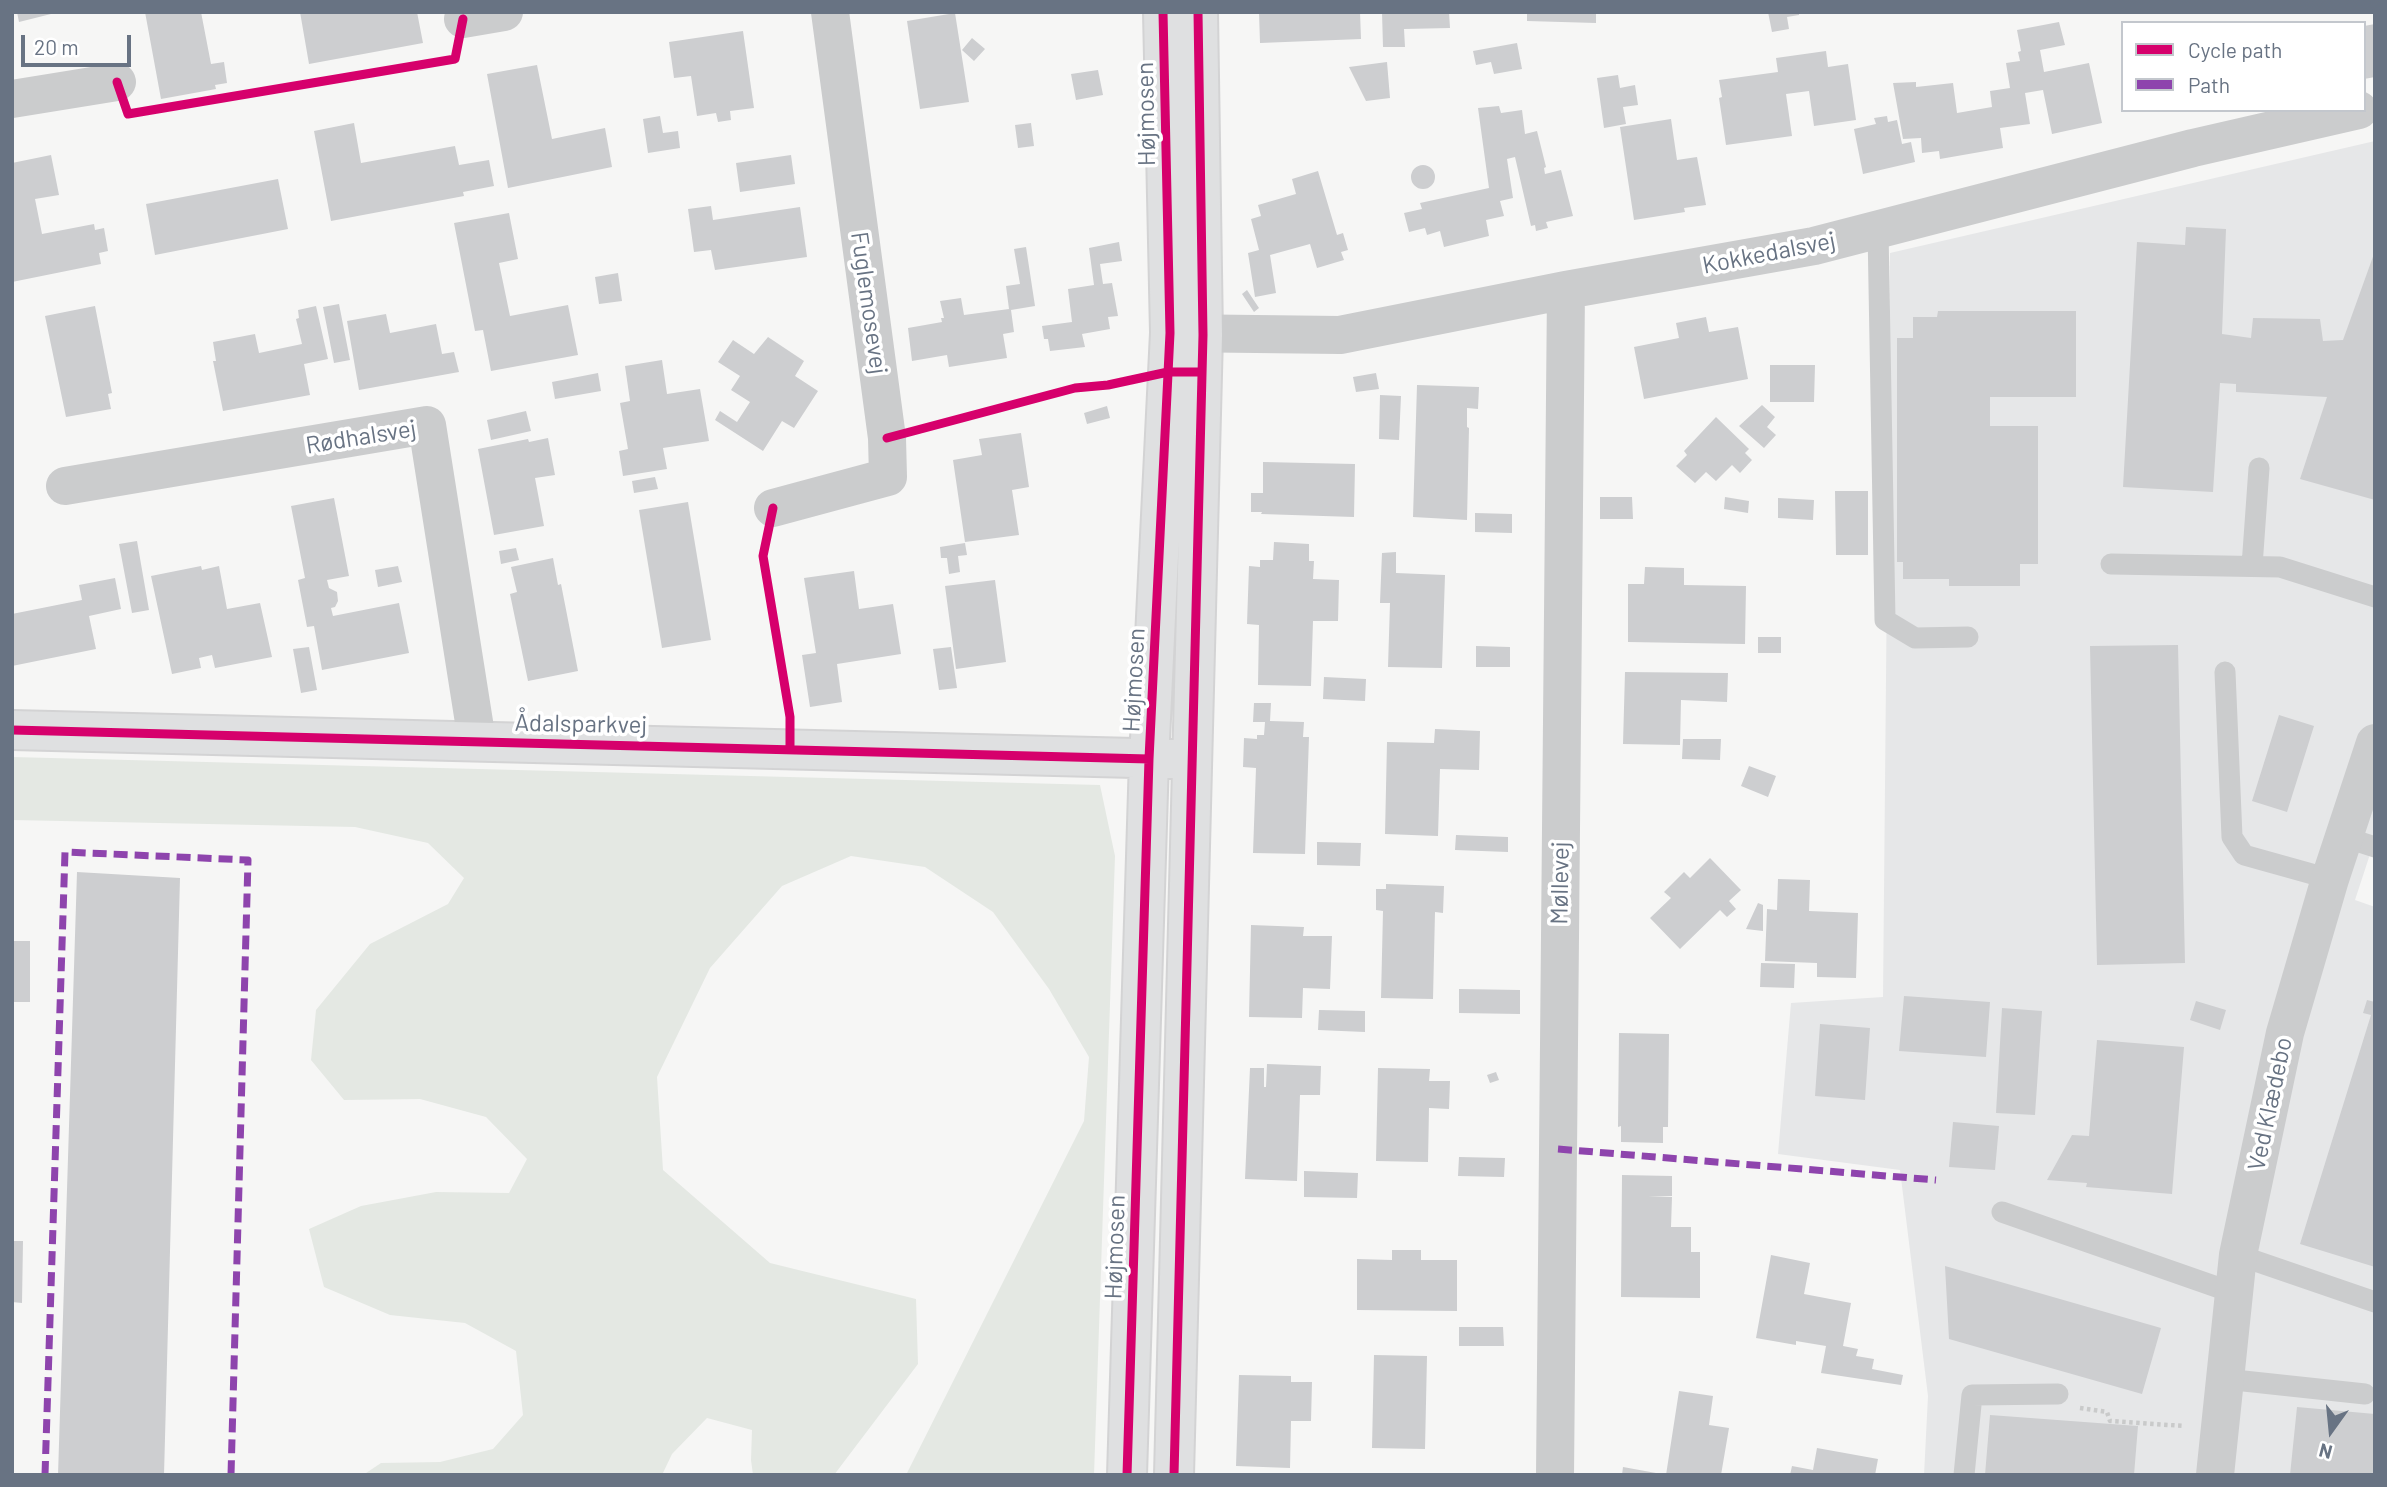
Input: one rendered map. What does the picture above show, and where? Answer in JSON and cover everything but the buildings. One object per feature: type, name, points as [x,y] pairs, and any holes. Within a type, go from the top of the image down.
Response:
[{"type":"street","points":[[463,19],[504,12]]},
{"type":"street","name":"Fuglemosevej","points":[[773,508],[888,477],[887,438],[830,12]]},
{"type":"street","name":"Højmosen","points":[[1127,1475],[1149,759],[1187,334],[1163,12]]},
{"type":"street","name":"Højmosen","points":[[1174,1475],[1194,760],[1187,334],[1198,12]]},
{"type":"street","points":[[12,99],[117,82]]},
{"type":"street","name":"Kokkedalsvej","points":[[1187,334],[1340,335],[1566,290],[1814,246],[2193,148],[2353,112]]},
{"type":"street","name":"Møllevej","points":[[1555,1475],[1566,290]]},
{"type":"street","name":"Rødhalsvej","points":[[65,486],[427,425],[477,741]]},
{"type":"street","name":"Ådalsparkvej","points":[[12,730],[1194,760]]},
{"type":"street","name":"Ved Klædebo","points":[[2215,1475],[2238,1255],[2285,1033],[2330,879],[2359,842],[2375,743]]},
{"type":"lane","points":[[1878,230],[1885,620],[1915,638],[1968,637]]},
{"type":"lane","points":[[2252,566],[2259,468]]},
{"type":"lane","points":[[2111,564],[2280,567],[2375,597]]},
{"type":"lane","points":[[2225,673],[2232,837],[2245,855],[2330,879]]},
{"type":"lane","points":[[2002,1212],[2234,1293]]},
{"type":"lane","points":[[2238,1255],[2375,1302]]},
{"type":"lane","points":[[2225,1379],[2365,1394]]},
{"type":"lane","points":[[1964,1475],[1972,1395],[2058,1394]]},
{"type":"path","points":[[2058,1394],[2076,1407],[2107,1412],[2110,1421],[2220,1429]]},
{"type":"shaded area","points":[[2375,141],[2375,839],[2355,900],[2375,907],[2375,1475],[1924,1475],[1928,1396],[1900,1170],[1778,1154],[1791,1003],[1883,997],[1890,253]]},
{"type":"shaded area","points":[[12,757],[1100,785],[1115,856],[1094,1475],[906,1475],[1084,1121],[1089,1057],[1049,989],[993,912],[925,867],[851,856],[782,886],[710,968],[657,1077],[663,1170],[770,1263],[916,1299],[918,1364],[834,1475],[753,1475],[752,1430],[707,1418],[672,1454],[662,1475],[363,1475],[381,1463],[440,1462],[493,1449],[523,1415],[516,1351],[465,1323],[390,1315],[324,1287],[309,1229],[361,1206],[436,1192],[509,1193],[527,1159],[486,1117],[420,1099],[344,1100],[311,1060],[316,1010],[370,944],[448,904],[464,878],[428,843],[355,827],[12,820]]},
{"type":"marked path","points":[[45,1475],[65,852],[248,860],[231,1475]]},
{"type":"marked path","points":[[1558,1149],[1936,1180]]},
{"type":"cycle path","points":[[1127,1475],[1149,759],[1170,333],[1163,12]]},
{"type":"cycle path","points":[[1174,1475],[1203,335],[1198,12]]},
{"type":"cycle path","points":[[117,82],[128,114],[455,59],[463,19]]},
{"type":"cycle path","points":[[887,438],[1075,388],[1108,385],[1168,372],[1202,372]]},
{"type":"cycle path","points":[[773,508],[763,556],[790,717],[790,749]]},
{"type":"cycle path","points":[[12,730],[1149,759]]}]
